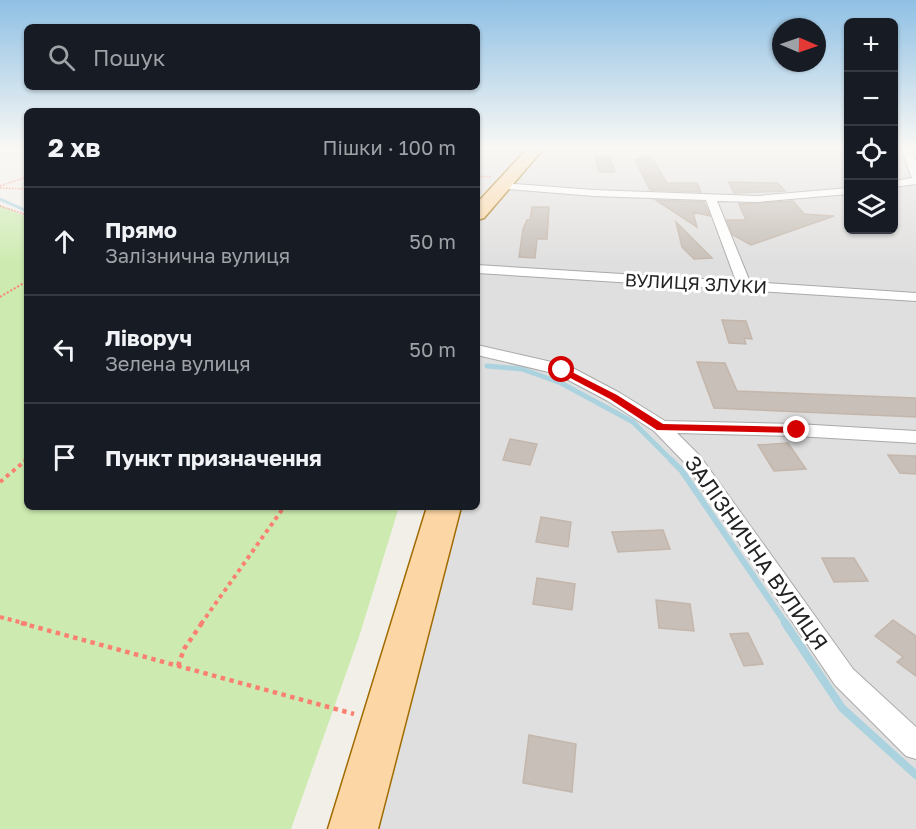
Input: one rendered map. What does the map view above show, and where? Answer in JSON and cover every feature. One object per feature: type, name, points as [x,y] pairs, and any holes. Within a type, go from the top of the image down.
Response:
[{"type":"main road","points":[[480,210],[500,187]]},
{"type":"main road","points":[[352,829],[443,510]]},
{"type":"street","points":[[514,187],[757,198],[844,191]]},
{"type":"street","points":[[710,197],[745,287]]},
{"type":"street","name":"ВУЛИЦЯ ЗЛУКИ","points":[[480,269],[916,297]]},
{"type":"street","name":"ЗАЛІЗНИЧНА ВУЛИЦЯ","points":[[480,351],[516,357],[562,370],[614,397],[661,427],[693,460],[844,677],[916,746]]},
{"type":"street","points":[[661,427],[797,430],[916,437]]},
{"type":"path","points":[[0,187],[24,189]]},
{"type":"path","points":[[0,206],[24,214]]},
{"type":"path","points":[[0,297],[24,283]]},
{"type":"path","points":[[0,482],[24,462]]},
{"type":"path","points":[[177,666],[184,650],[282,510]]},
{"type":"path","points":[[0,618],[383,721]]},
{"type":"shaded area","points":[[480,187],[490,187],[480,196]]},
{"type":"shaded area","points":[[502,187],[844,187],[844,234],[898,234],[898,187],[916,187],[916,829],[353,829],[443,510],[480,510],[480,211]]},
{"type":"green space","points":[[0,205],[24,216],[24,510],[398,510],[360,634],[291,829],[0,829]]},
{"type":"building","points":[[648,187],[699,187],[701,192],[650,190]]},
{"type":"building","points":[[731,187],[781,187],[785,191],[734,193]]},
{"type":"building","points":[[656,200],[704,202],[710,216],[693,212],[697,227]]},
{"type":"building","points":[[793,201],[804,214],[834,216],[751,245],[733,235],[727,220],[746,220],[739,204]]},
{"type":"building","points":[[532,207],[549,207],[547,239],[537,239],[535,258],[519,257],[523,229],[527,220],[530,220]]},
{"type":"building","points":[[676,222],[712,258],[694,259],[682,247]]},
{"type":"building","points":[[722,320],[746,321],[752,339],[744,338],[746,344],[729,343]]},
{"type":"building","points":[[697,362],[725,363],[737,391],[916,398],[916,417],[714,408]]},
{"type":"building","points":[[510,439],[537,444],[530,465],[503,460]]},
{"type":"building","points":[[788,443],[806,469],[774,471],[758,445]]},
{"type":"building","points":[[888,455],[916,456],[916,474],[900,473]]},
{"type":"building","points":[[541,517],[571,522],[568,547],[536,542]]},
{"type":"building","points":[[663,530],[670,549],[618,552],[612,532]]},
{"type":"building","points":[[822,558],[854,558],[868,581],[834,582]]},
{"type":"building","points":[[537,578],[575,584],[572,610],[533,604]]},
{"type":"building","points":[[656,600],[690,604],[694,631],[659,628]]},
{"type":"building","points":[[893,620],[916,636],[916,676],[897,662],[903,657],[875,636]]},
{"type":"building","points":[[748,633],[763,664],[744,666],[730,634]]},
{"type":"building","points":[[529,735],[576,744],[572,792],[523,783]]},
{"type":"waterway","points":[[0,199],[24,210]]},
{"type":"waterway","points":[[487,366],[522,369],[561,383],[633,422],[682,471],[786,624]]},
{"type":"waterway","points":[[785,623],[842,708],[916,775]]},
{"type":"route","points":[[562,370],[614,397],[661,427],[797,430]]}]
